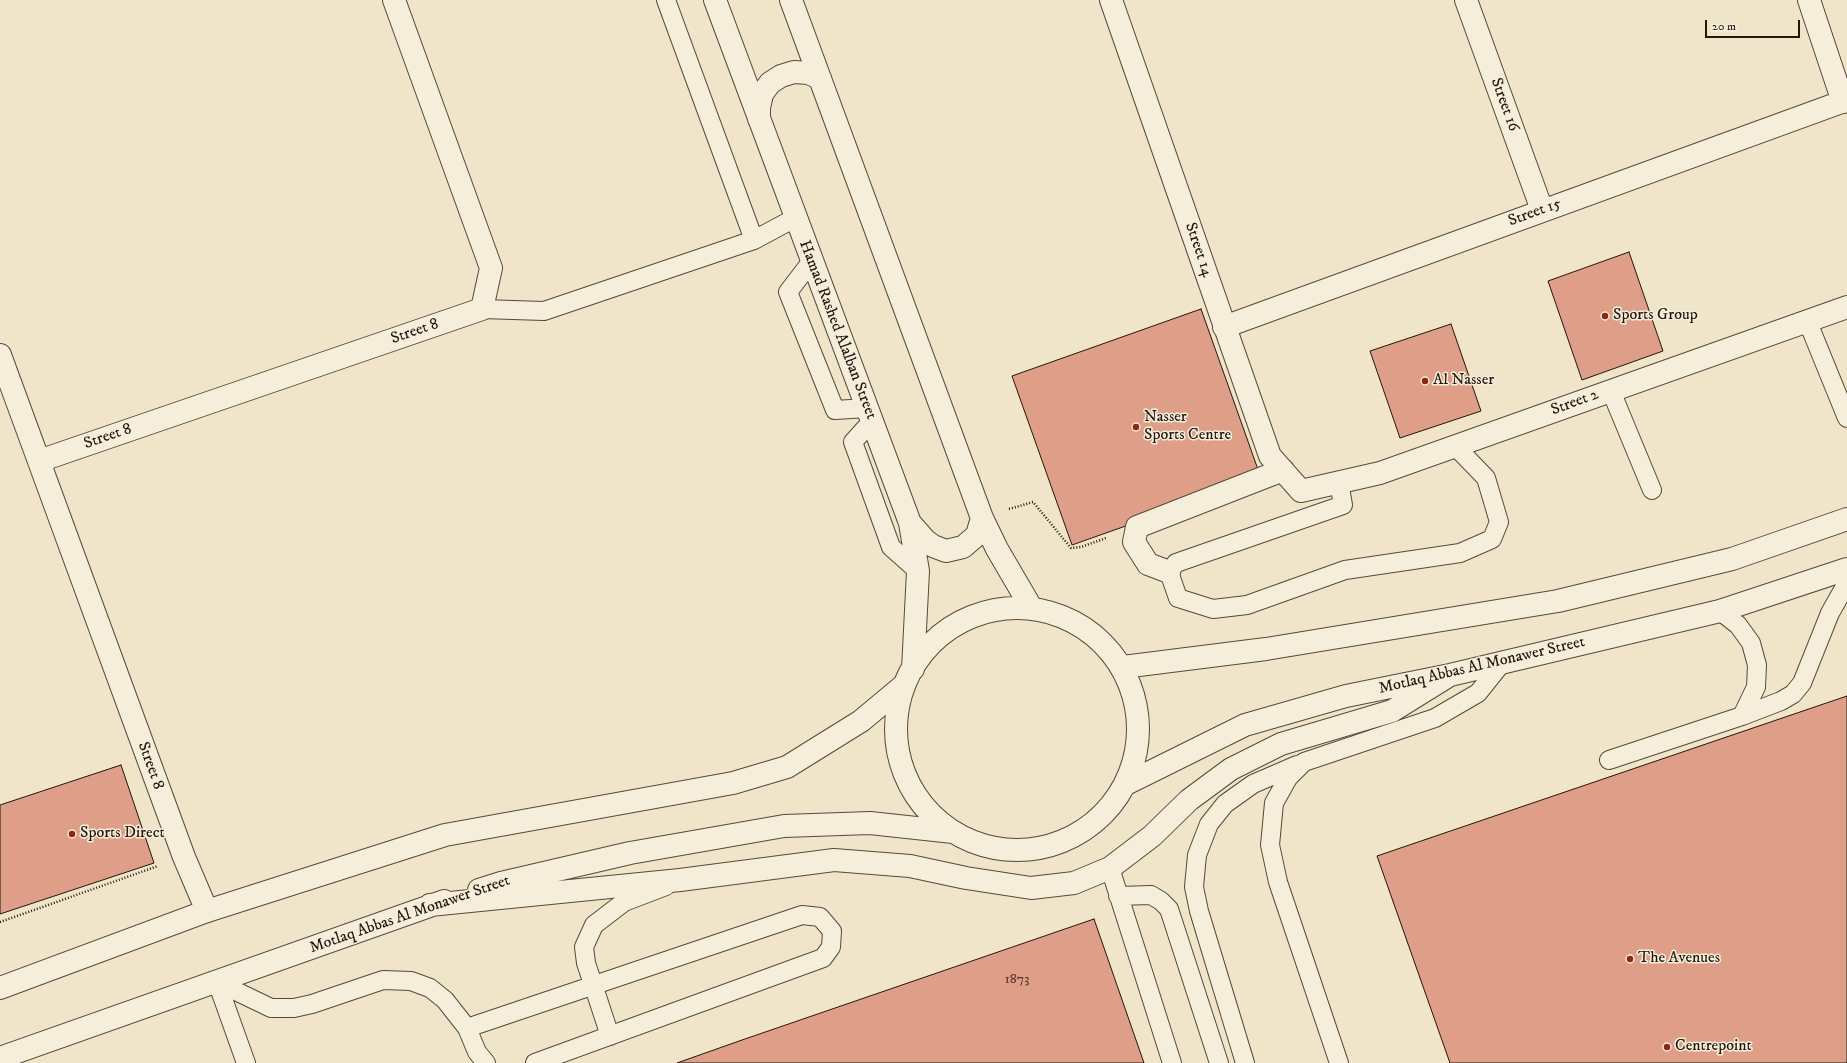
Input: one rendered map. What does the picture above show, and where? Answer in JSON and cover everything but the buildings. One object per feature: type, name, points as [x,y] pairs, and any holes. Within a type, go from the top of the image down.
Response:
[{"type":"street","points":[[394,0],[491,268],[482,309]]},
{"type":"street","name":"Hamad Rashed Alalban Street","points":[[715,0],[795,218],[910,523],[918,571],[908,678]]},
{"type":"street","points":[[791,0],[982,518],[997,549],[1032,609]]},
{"type":"street","name":"Street 14","points":[[1111,0],[1270,456],[1301,490]]},
{"type":"street","name":"Street 16","points":[[1466,0],[1542,210]]},
{"type":"street","points":[[1809,0],[1845,101]]},
{"type":"street","points":[[759,121],[759,108],[762,94],[770,83],[781,76],[794,72],[808,73],[820,78]]},
{"type":"street","name":"Street 15","points":[[1224,326],[1845,101]]},
{"type":"street","name":"Street 2","points":[[1301,490],[1380,473],[1847,307]]},
{"type":"street","name":"Street 8","points":[[38,461],[482,309]]},
{"type":"street","name":"Street 8","points":[[0,356],[184,857],[207,912]]},
{"type":"street","points":[[1169,572],[1148,564],[1134,542],[1137,527],[1284,470]]},
{"type":"street","points":[[910,523],[925,540],[946,551],[963,547],[977,535],[982,518]]},
{"type":"street","points":[[1123,667],[1266,649],[1558,601],[1732,559],[1847,519]]},
{"type":"street","name":"Motlaq Abbas Al Monawer Street","points":[[1126,784],[1245,725],[1346,696],[1450,675],[1720,611],[1847,569]]},
{"type":"street","points":[[1025,607],[1063,616],[1097,637],[1123,667],[1137,705],[1138,745],[1126,784],[1102,816],[1069,839],[1030,850],[990,847],[953,832],[922,805],[902,768],[895,727],[908,678],[922,653],[951,627],[987,611],[1025,607]]},
{"type":"street","points":[[430,905],[680,880],[834,860],[910,866],[966,878],[1031,888],[1074,883],[1110,868],[1152,836],[1189,800],[1231,769],[1281,744],[1392,711],[1450,675]]},
{"type":"street","points":[[0,988],[207,912],[445,835],[733,783],[787,767],[861,721],[908,678]]},
{"type":"street","name":"Motlaq Abbas Al Monawer Street","points":[[0,1058],[430,905],[501,883],[630,853],[784,826],[870,823],[953,832]]},
{"type":"lane","points":[[666,0],[754,240]]},
{"type":"lane","points":[[482,309],[544,311],[754,240],[795,218]]},
{"type":"lane","points":[[812,262],[788,292],[835,410],[869,414],[853,442],[891,547],[918,571]]},
{"type":"lane","points":[[1807,320],[1847,418]]},
{"type":"lane","points":[[1611,391],[1652,490]]},
{"type":"lane","points":[[1339,482],[1343,505],[1176,563],[1169,572],[1178,598],[1213,609],[1247,605],[1345,570],[1460,552],[1492,538],[1499,522],[1486,478],[1455,446]]},
{"type":"lane","points":[[1609,760],[1742,716],[1781,701],[1792,694],[1802,683],[1830,613],[1847,583]]},
{"type":"lane","points":[[1720,611],[1738,625],[1751,643],[1757,665],[1756,688],[1742,716]]},
{"type":"lane","points":[[1245,1063],[1199,911],[1194,887],[1197,855],[1209,824],[1225,804],[1253,784],[1304,762],[1435,718],[1478,693],[1502,663]]},
{"type":"lane","points":[[1304,762],[1288,778],[1274,803],[1270,845],[1278,882],[1339,1063]]},
{"type":"lane","points":[[1110,868],[1172,1063]]},
{"type":"lane","points":[[610,1036],[586,963],[584,947],[594,925],[624,902],[680,880]]},
{"type":"lane","points":[[1118,896],[1151,895],[1161,901],[1169,909],[1219,1063]]},
{"type":"lane","points":[[467,1028],[593,984],[802,915],[820,917],[832,930],[831,947],[823,958],[535,1063]]},
{"type":"lane","points":[[217,982],[271,1008],[294,1008],[312,1004],[383,980],[411,981],[430,988],[444,1000],[467,1028],[477,1052],[486,1063]]},
{"type":"lane","points":[[217,982],[246,1063]]},
{"type":"path","points":[[982,518],[1033,502],[1071,548],[1082,547],[1137,527]]},
{"type":"path","points":[[0,922],[184,857]]},
{"type":"place","name":"Sports Group","points":[[1605,316]]},
{"type":"place","name":"Al Nasser","points":[[1425,381]]},
{"type":"place","name":"Nasser Sports Centre","points":[[1136,427]]},
{"type":"place","name":"Sports Direct","points":[[72,834]]},
{"type":"place","name":"The Avenues","points":[[1630,959]]},
{"type":"place","name":"Centrepoint","points":[[1667,1047]]}]
